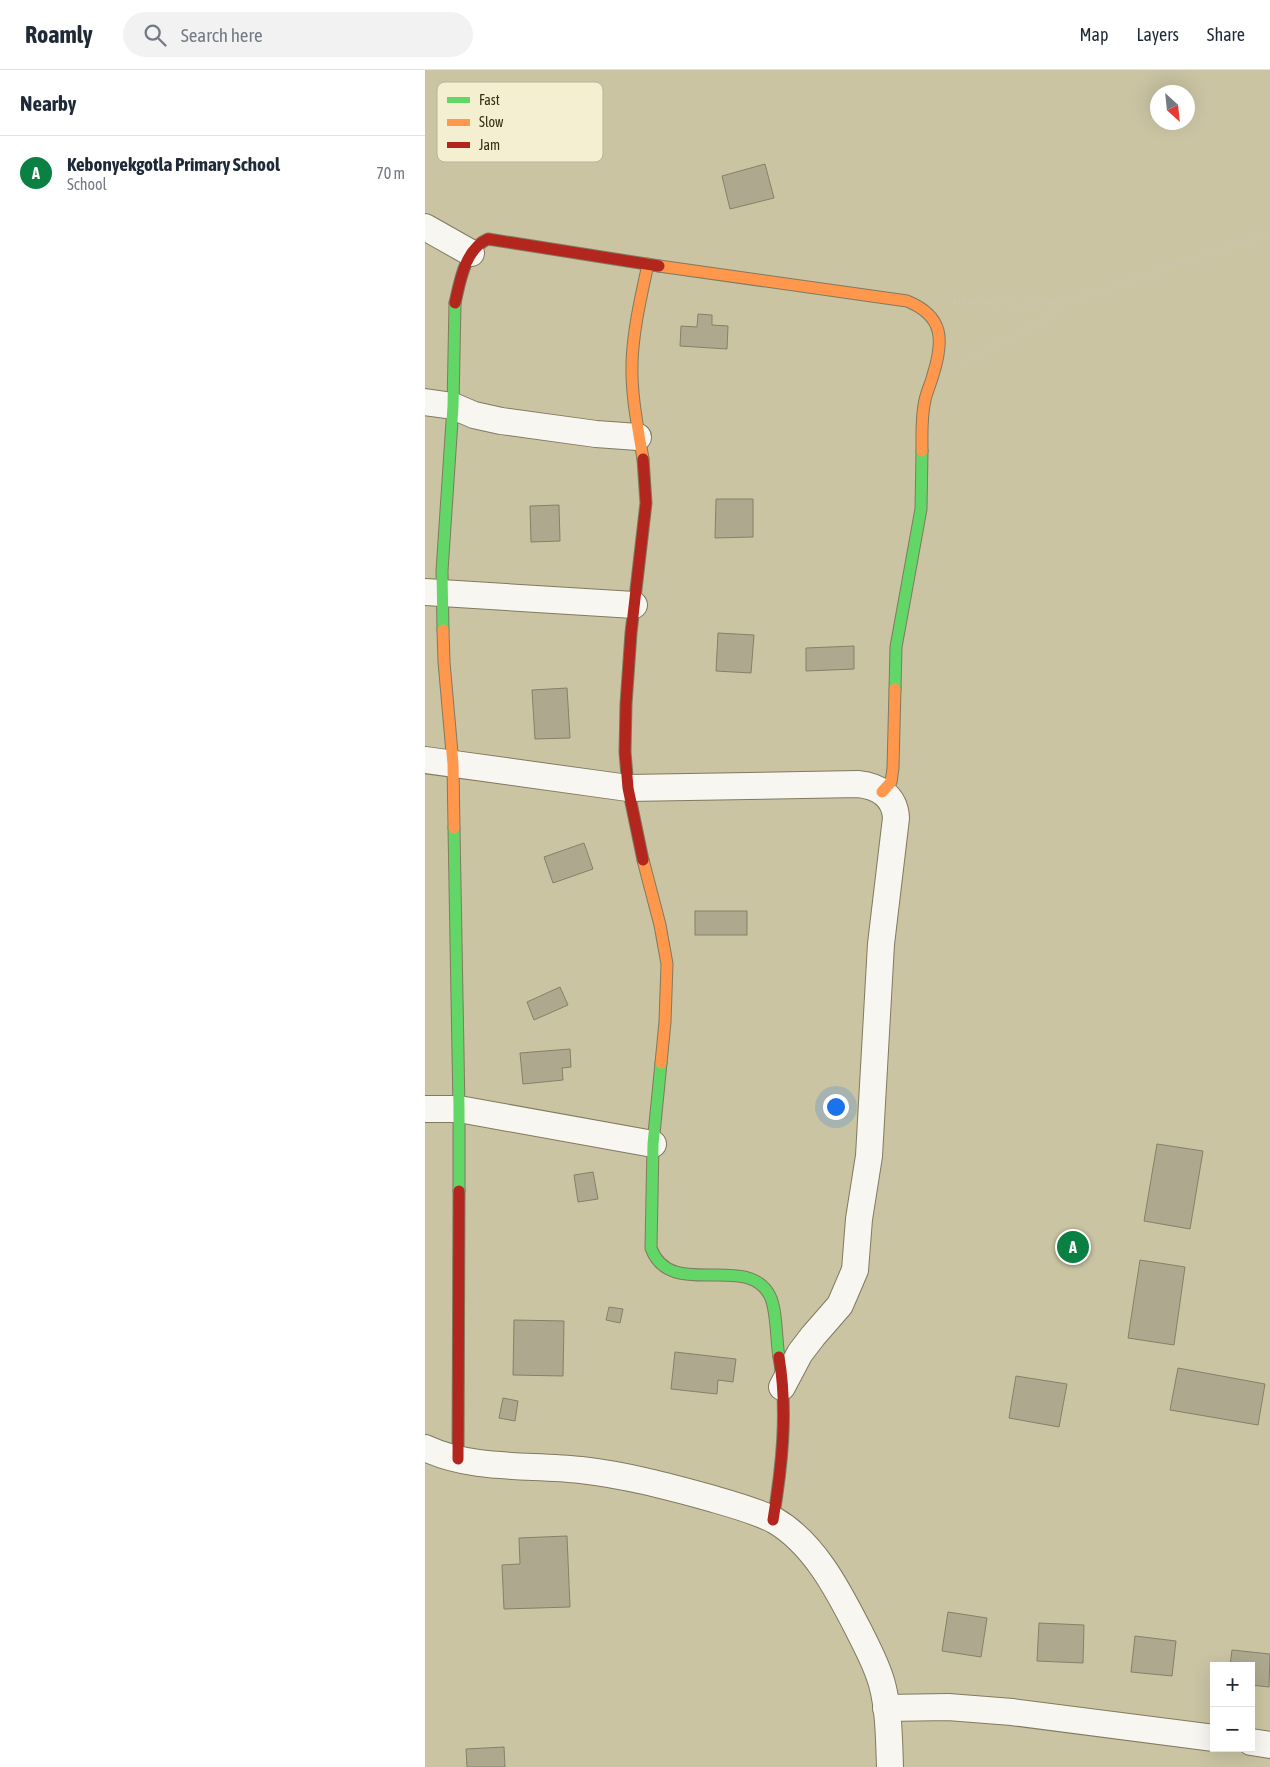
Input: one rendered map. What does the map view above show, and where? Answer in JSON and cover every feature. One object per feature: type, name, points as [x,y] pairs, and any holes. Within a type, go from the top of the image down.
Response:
[{"type":"street","points":[[425,227],[471,253]]},
{"type":"street","points":[[457,1459],[459,1108],[453,764],[444,662],[433,592],[453,406],[454,308],[460,281],[471,253],[481,242],[488,239],[496,239],[648,264],[907,301],[918,304],[931,316],[939,333],[940,344],[924,404],[921,509],[896,647],[892,776],[891,782],[882,792]]},
{"type":"street","points":[[648,264],[634,346],[632,376],[638,437],[644,469],[646,504],[634,605],[626,704],[625,752],[628,788],[646,873],[660,925],[667,964],[665,1022],[653,1144],[651,1248],[654,1259],[673,1272],[753,1279],[759,1282],[770,1297],[775,1310],[775,1333],[782,1387],[782,1444],[778,1495],[773,1520]]},
{"type":"street","points":[[425,402],[453,406],[474,415],[501,421],[596,434],[638,437]]},
{"type":"street","points":[[433,592],[634,605]]},
{"type":"street","points":[[425,760],[628,788],[858,784],[871,786],[892,800],[895,806],[896,818],[881,944],[869,1156],[859,1219],[855,1270],[840,1305],[805,1348],[782,1387]]},
{"type":"street","points":[[425,1109],[459,1108],[653,1144]]},
{"type":"street","points":[[428,1447],[457,1459],[480,1464],[567,1468],[616,1474],[734,1505],[773,1520],[804,1544],[825,1571],[872,1656],[882,1684],[886,1708],[890,1767]]},
{"type":"street","points":[[886,1708],[947,1708],[1012,1712],[1210,1737]]},
{"type":"street","points":[[1255,1743],[1270,1745]]},
{"type":"path","points":[[918,304],[935,302],[1060,303],[1123,285],[1185,261],[1270,234]]},
{"type":"path","points":[[933,376],[991,349],[1042,322],[1050,316],[1060,303]]},
{"type":"building","points":[[765,164],[774,198],[730,209],[722,176]]},
{"type":"building","points":[[698,314],[712,315],[712,325],[728,326],[727,349],[680,346],[681,326],[697,327]]},
{"type":"building","points":[[716,499],[753,499],[753,537],[715,538]]},
{"type":"building","points":[[559,505],[560,541],[531,542],[530,506]]},
{"type":"building","points":[[718,633],[754,635],[751,673],[716,671]]},
{"type":"building","points":[[854,646],[854,669],[806,671],[806,648]]},
{"type":"building","points":[[567,688],[570,738],[535,739],[532,690]]},
{"type":"building","points":[[584,843],[593,869],[553,883],[544,857]]},
{"type":"building","points":[[695,911],[747,911],[747,935],[695,935]]},
{"type":"building","points":[[560,987],[568,1005],[534,1020],[527,1002]]},
{"type":"building","points":[[570,1049],[571,1067],[562,1068],[563,1080],[523,1084],[520,1053]]},
{"type":"building","points":[[1157,1144],[1203,1151],[1190,1229],[1144,1221]]},
{"type":"building","points":[[593,1172],[598,1199],[578,1202],[574,1175]]},
{"type":"building","points":[[1140,1260],[1185,1267],[1174,1345],[1128,1338]]},
{"type":"building","points":[[609,1307],[623,1309],[620,1323],[606,1320]]},
{"type":"building","points":[[514,1320],[564,1321],[563,1376],[513,1375]]},
{"type":"building","points":[[675,1352],[736,1359],[733,1382],[718,1380],[717,1394],[671,1389]]},
{"type":"building","points":[[1178,1368],[1265,1384],[1258,1425],[1170,1410]]},
{"type":"building","points":[[1016,1376],[1067,1384],[1059,1427],[1009,1418]]},
{"type":"building","points":[[503,1398],[518,1401],[515,1421],[499,1418]]},
{"type":"building","points":[[567,1536],[570,1607],[504,1609],[502,1565],[520,1564],[519,1538]]},
{"type":"building","points":[[948,1612],[987,1618],[981,1657],[942,1651]]},
{"type":"building","points":[[1039,1623],[1084,1625],[1083,1663],[1037,1661]]},
{"type":"building","points":[[1135,1636],[1176,1641],[1172,1676],[1131,1672]]},
{"type":"building","points":[[1232,1650],[1270,1654],[1269,1687],[1255,1685],[1255,1662],[1230,1662]]},
{"type":"building","points":[[504,1747],[505,1767],[467,1767],[466,1749]]},
{"type":"traffic: fast","points":[[443,630],[442,571],[453,406],[455,303]]},
{"type":"traffic: fast","points":[[895,689],[896,647],[921,509],[922,451]]},
{"type":"traffic: fast","points":[[454,828],[459,1191]]},
{"type":"traffic: fast","points":[[661,1063],[653,1144],[651,1248],[661,1263],[674,1272],[691,1275],[744,1277],[759,1283],[770,1296],[772,1302],[779,1357]]},
{"type":"traffic: slow","points":[[643,459],[634,400],[632,363],[640,301],[648,264]]},
{"type":"traffic: slow","points":[[659,266],[907,301],[919,307],[934,322],[938,330],[939,340],[937,362],[924,406],[922,451]]},
{"type":"traffic: slow","points":[[443,630],[453,764],[454,828]]},
{"type":"traffic: slow","points":[[882,792],[891,782],[893,768],[895,689]]},
{"type":"traffic: slow","points":[[643,860],[660,925],[667,964],[665,1022],[661,1063]]},
{"type":"traffic: jam","points":[[455,303],[469,258],[474,250],[488,239],[659,266]]},
{"type":"traffic: jam","points":[[643,459],[646,503],[631,633],[625,752],[628,788],[643,860]]},
{"type":"traffic: jam","points":[[458,1459],[459,1191]]},
{"type":"traffic: jam","points":[[773,1520],[783,1438],[783,1397],[779,1357]]},
{"type":"place","name":"Kebonyekgotla Primary School","points":[[1073,1247]]}]
